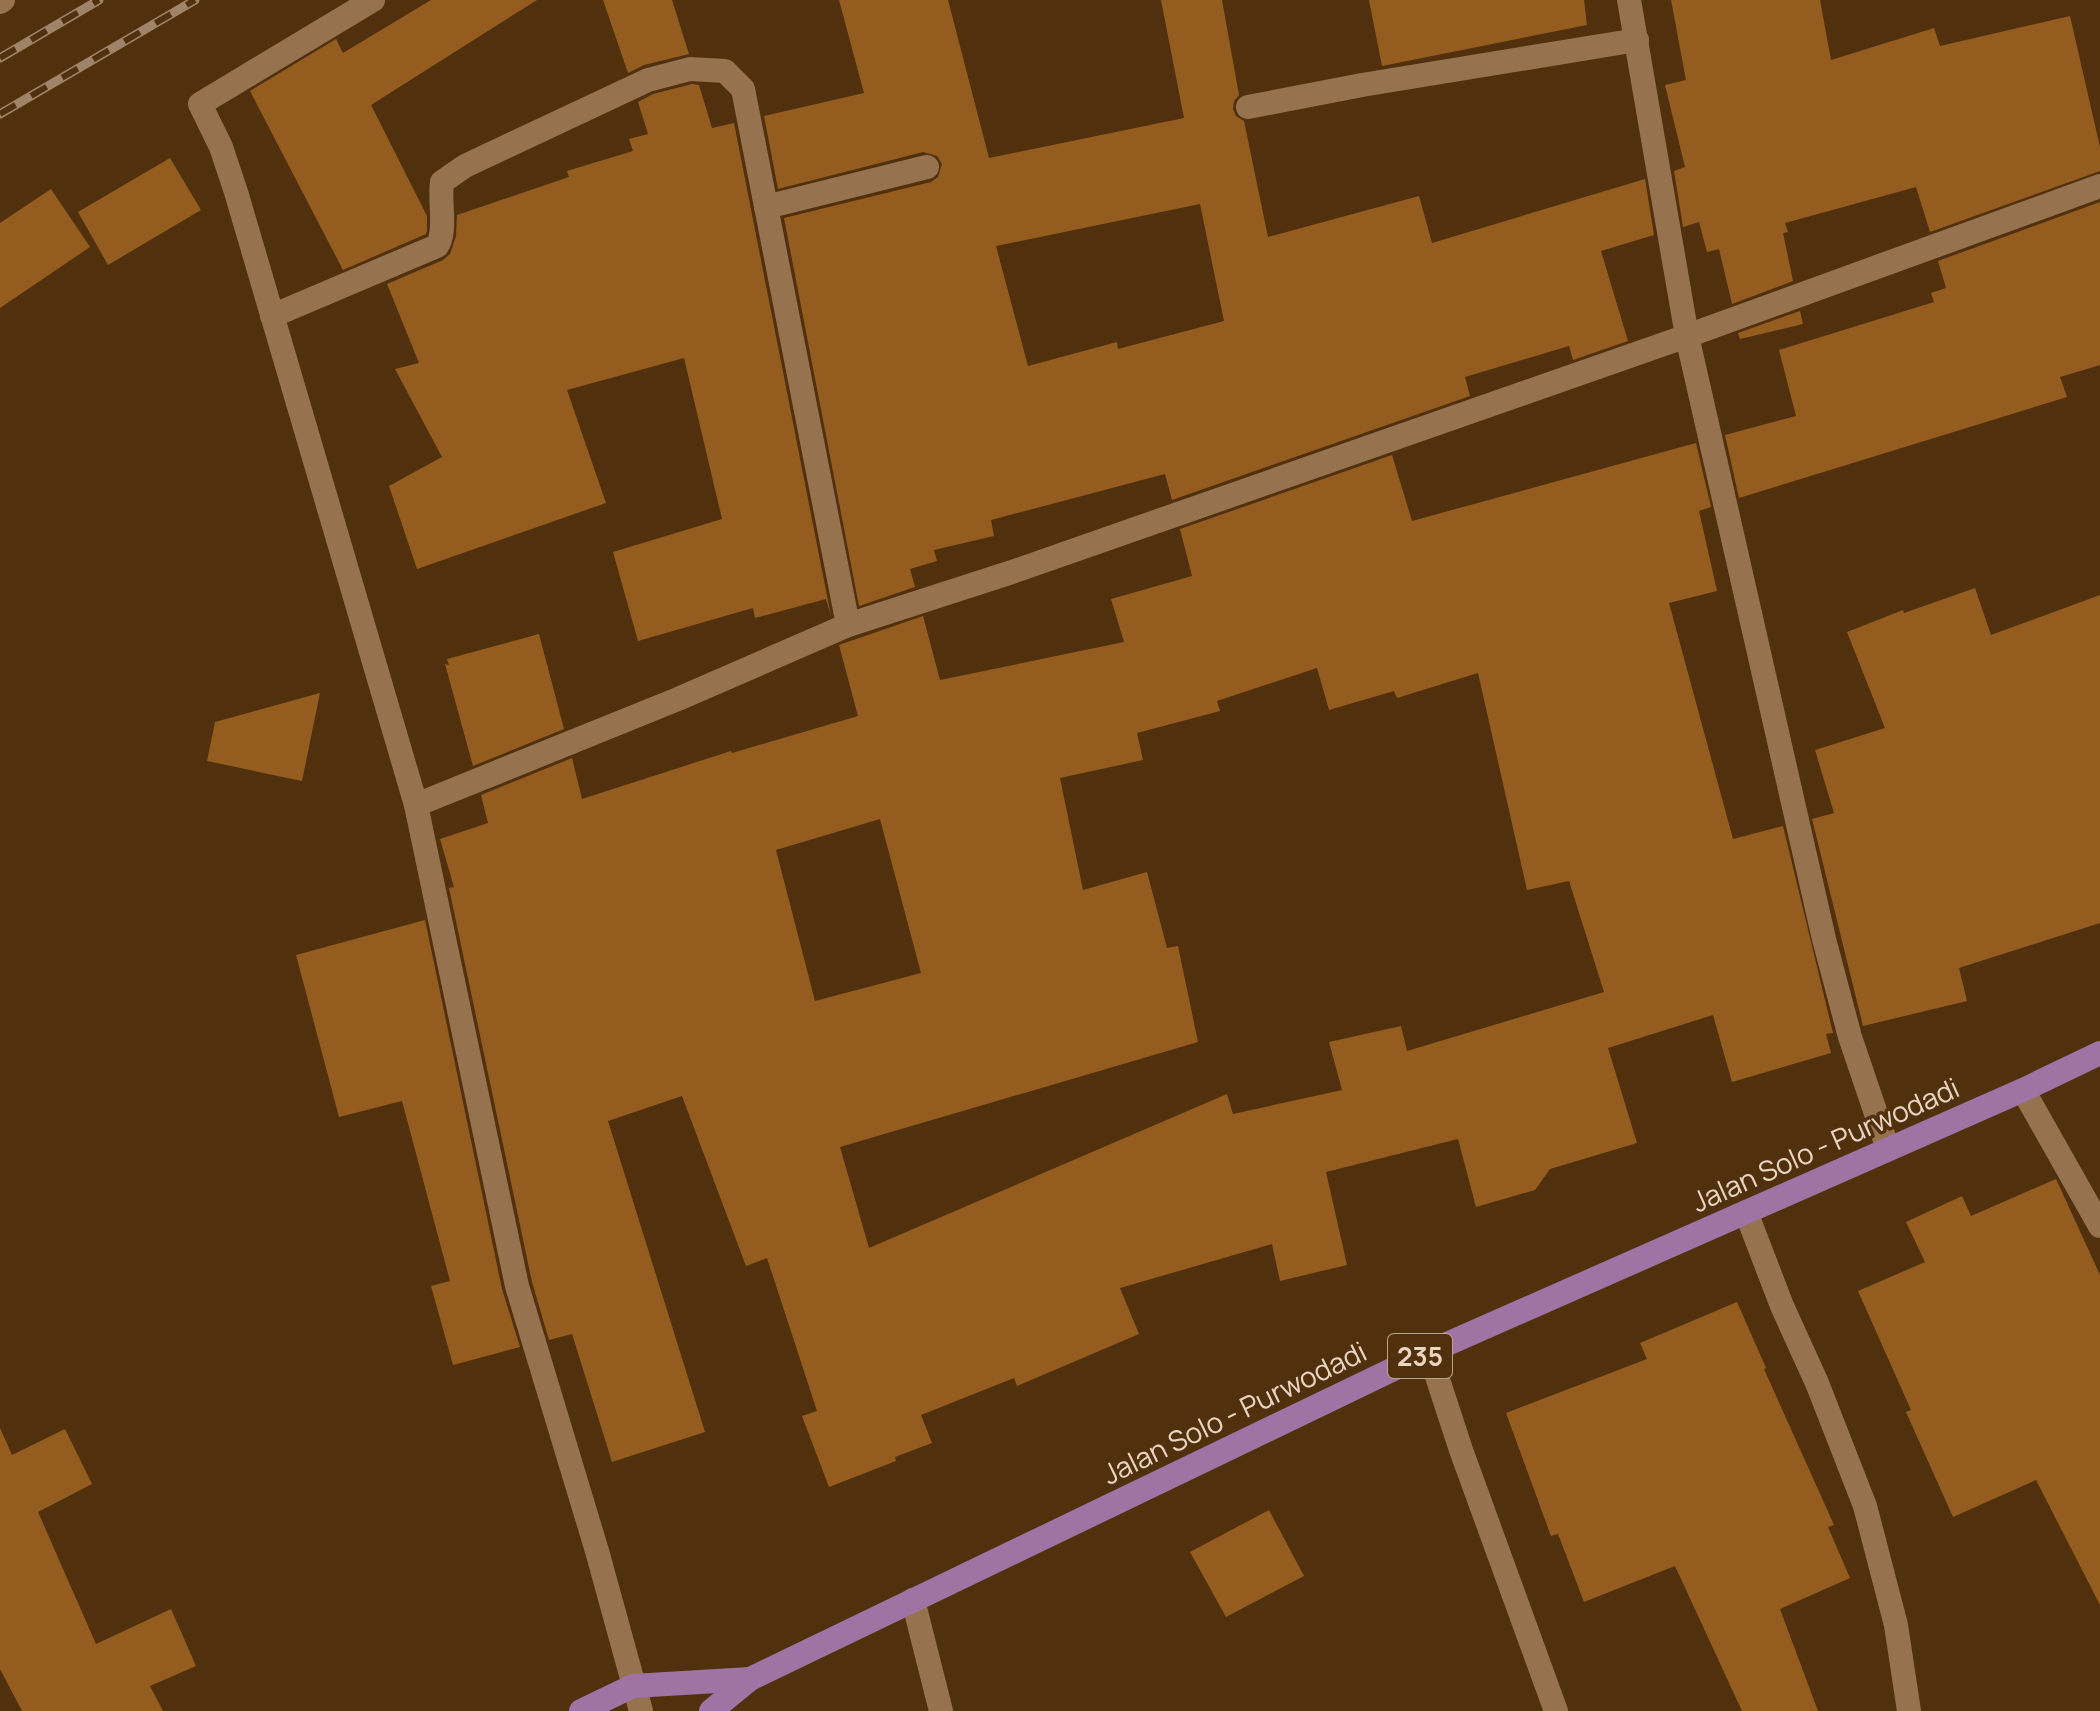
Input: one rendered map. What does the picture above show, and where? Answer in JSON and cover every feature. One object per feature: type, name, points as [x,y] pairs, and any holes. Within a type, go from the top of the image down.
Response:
[{"type":"main road","name":"Jalan Solo - Purwodadi","points":[[711,1711],[750,1679],[1429,1352],[2023,1090],[2100,1053]]},
{"type":"main road","name":"Jalan Solo - Purwodadi","points":[[581,1711],[633,1686],[750,1679]]},
{"type":"street","points":[[373,0],[200,104],[221,147],[416,805],[517,1286],[597,1551],[641,1711]]},
{"type":"street","points":[[1629,0],[1687,336],[1824,939],[1850,1037],[1888,1149]]},
{"type":"street","points":[[1248,107],[1637,40]]},
{"type":"street","points":[[272,316],[437,246],[444,233],[439,198],[442,182],[465,166],[648,80],[690,69],[725,71],[743,89],[848,625]]},
{"type":"street","points":[[766,207],[927,167]]},
{"type":"street","points":[[416,805],[678,699],[848,625],[1012,572],[1687,336],[2100,186]]},
{"type":"street","points":[[2023,1090],[2100,1226]]},
{"type":"street","points":[[1746,1212],[1865,1506],[1896,1625],[1909,1711]]},
{"type":"street","points":[[1429,1352],[1461,1450],[1556,1711]]},
{"type":"street","points":[[913,1600],[941,1711]]},
{"type":"building","points":[[431,0],[537,0],[371,105],[427,216],[427,231],[343,270],[250,91],[336,39],[343,53]]},
{"type":"building","points":[[603,0],[672,0],[689,54],[644,65],[628,73]]},
{"type":"building","points":[[839,0],[948,0],[989,158],[1184,118],[1161,0],[1222,0],[1239,95],[1233,109],[1236,116],[1244,121],[1268,237],[1419,196],[1432,243],[1645,179],[1654,235],[1601,251],[1628,341],[1573,360],[1569,346],[1465,377],[1470,396],[1172,500],[1165,474],[991,520],[994,536],[934,550],[937,561],[910,569],[915,587],[859,606],[784,218],[931,182],[938,177],[942,164],[937,156],[923,152],[778,189],[764,116],[864,93]],"holes":[[[1200,204],[1224,321],[1118,349],[1117,342],[1028,366],[996,246]]]},
{"type":"building","points":[[1369,0],[1584,0],[1587,25],[1382,66]]},
{"type":"building","points":[[1671,0],[1820,0],[1831,60],[1934,28],[1940,46],[2070,16],[2100,147],[2100,171],[1930,232],[1916,187],[1785,223],[1788,232],[1783,233],[1793,281],[1732,304],[1719,249],[1707,252],[1699,222],[1683,227],[1674,171],[1685,167],[1665,85],[1686,80]]},
{"type":"building","points":[[699,85],[712,128],[734,123],[831,616],[826,599],[755,618],[753,608],[638,641],[613,552],[722,519],[684,358],[567,390],[606,503],[417,569],[389,486],[442,457],[395,369],[419,363],[387,284],[443,260],[450,254],[456,236],[457,215],[569,177],[567,171],[633,151],[629,139],[648,134],[638,102],[653,94]]},
{"type":"building","points":[[170,158],[201,210],[108,265],[78,212]]},
{"type":"building","points":[[51,189],[90,247],[0,308],[0,223]]},
{"type":"building","points":[[2100,202],[2100,365],[2060,377],[2067,397],[1739,498],[1725,435],[1796,416],[1779,350],[1934,302],[1931,293],[1946,288],[1938,261]]},
{"type":"building","points":[[1800,311],[1803,324],[1740,339],[1738,333]]},
{"type":"building","points":[[1696,443],[1711,507],[1699,511],[1717,591],[1669,603],[1733,839],[1783,826],[1833,1033],[1826,1034],[1831,1053],[1732,1082],[1713,1015],[1608,1048],[1637,1143],[1550,1169],[1535,1190],[1476,1207],[1458,1139],[1326,1172],[1347,1265],[1280,1281],[1272,1244],[1120,1288],[1139,1334],[1017,1386],[1014,1378],[921,1415],[932,1443],[895,1457],[896,1461],[829,1487],[802,1416],[817,1411],[767,1258],[746,1266],[682,1096],[608,1121],[705,1432],[612,1462],[572,1334],[549,1340],[532,1282],[449,888],[454,887],[440,839],[488,823],[481,795],[572,758],[582,799],[731,751],[858,716],[839,645],[923,616],[940,680],[1124,642],[1111,599],[1192,576],[1180,529],[1392,455],[1412,521]],"holes":[[[1317,668],[1329,710],[1394,691],[1397,698],[1478,673],[1527,890],[1569,881],[1604,992],[1407,1051],[1401,1026],[1329,1042],[1342,1090],[1233,1114],[1227,1094],[869,1248],[840,1147],[1198,1042],[1178,946],[1167,948],[1147,872],[1083,890],[1060,778],[1143,760],[1137,733],[1220,711],[1217,701]],[[880,819],[921,973],[815,1001],[776,850]]]},
{"type":"building","points":[[1975,588],[1991,635],[2100,595],[2100,923],[1959,968],[1967,1001],[1863,1026],[1812,819],[1834,813],[1815,750],[1885,728],[1847,632],[1903,610],[1904,613]]},
{"type":"building","points":[[539,634],[564,729],[473,766],[445,664],[449,665],[447,659]]},
{"type":"building","points":[[320,693],[302,781],[207,761],[215,722]]},
{"type":"building","points":[[425,920],[502,1289],[520,1347],[453,1365],[431,1286],[450,1281],[402,1101],[339,1117],[296,955]]},
{"type":"building","points":[[2056,1179],[2100,1275],[2100,1605],[2036,1480],[1953,1517],[1906,1412],[1911,1410],[1858,1291],[1925,1262],[1906,1222],[1962,1196],[1971,1216]]},
{"type":"building","points":[[1737,1302],[1834,1525],[1828,1527],[1850,1578],[1780,1609],[1818,1711],[1742,1711],[1675,1566],[1584,1602],[1558,1534],[1551,1536],[1506,1413],[1647,1359],[1640,1343]]},
{"type":"building","points":[[0,1428],[12,1455],[65,1429],[92,1484],[38,1512],[96,1644],[171,1609],[196,1666],[150,1686],[163,1711],[22,1711],[0,1669]]},
{"type":"building","points":[[1269,1510],[1304,1576],[1226,1617],[1190,1552]]},
{"type":"railway","points":[[0,58],[99,0]]},
{"type":"railway","points":[[0,114],[195,0]]}]
